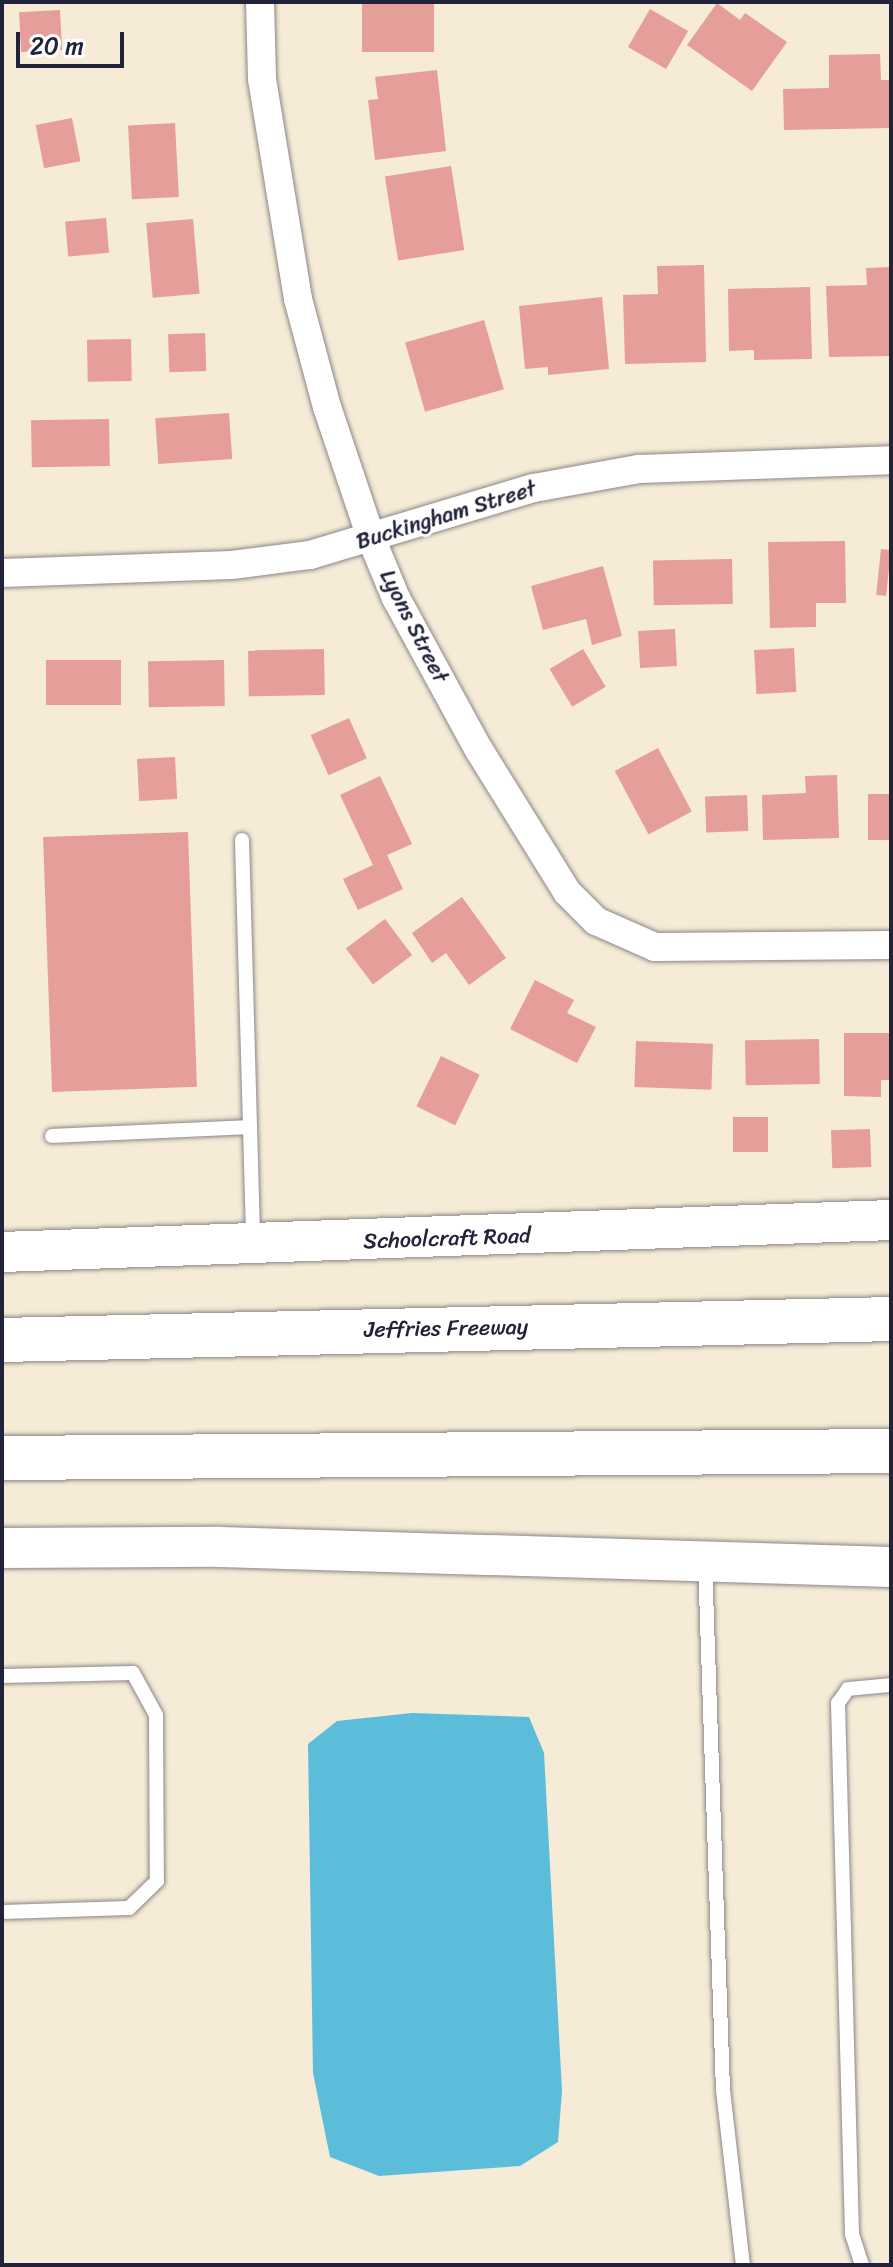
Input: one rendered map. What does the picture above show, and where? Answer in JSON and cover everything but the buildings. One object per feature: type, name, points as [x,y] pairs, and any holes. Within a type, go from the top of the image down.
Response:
[{"type":"highway","name":"Jeffries Freeway","points":[[2,1340],[891,1319]]},
{"type":"highway","points":[[2,1458],[891,1451]]},
{"type":"highway","points":[[748,1453],[891,1474]]},
{"type":"main road","name":"Schoolcraft Road","points":[[2,1252],[891,1220]]},
{"type":"main road","points":[[2,1548],[220,1547],[891,1567]]},
{"type":"street","name":"Lyons Street","points":[[260,2],[262,79],[298,299],[327,407],[371,538],[396,598],[479,750],[567,892],[596,921],[632,940],[687,951],[891,945]]},
{"type":"street","name":"Buckingham Street","points":[[2,573],[232,565],[310,555],[534,488],[626,471],[891,460]]},
{"type":"lane","points":[[242,840],[253,1244]]},
{"type":"lane","points":[[52,1136],[250,1127]]},
{"type":"lane","points":[[705,1562],[723,2090],[743,2265]]},
{"type":"lane","points":[[2,1676],[133,1673],[156,1715],[157,1881],[129,1908],[2,1912]]},
{"type":"lane","points":[[862,2265],[852,2234],[838,1703],[848,1689],[891,1685]]},
{"type":"water","points":[[412,1713],[529,1717],[544,1753],[562,2091],[558,2142],[520,2166],[379,2176],[330,2157],[313,2073],[308,1744],[337,1721]]}]
